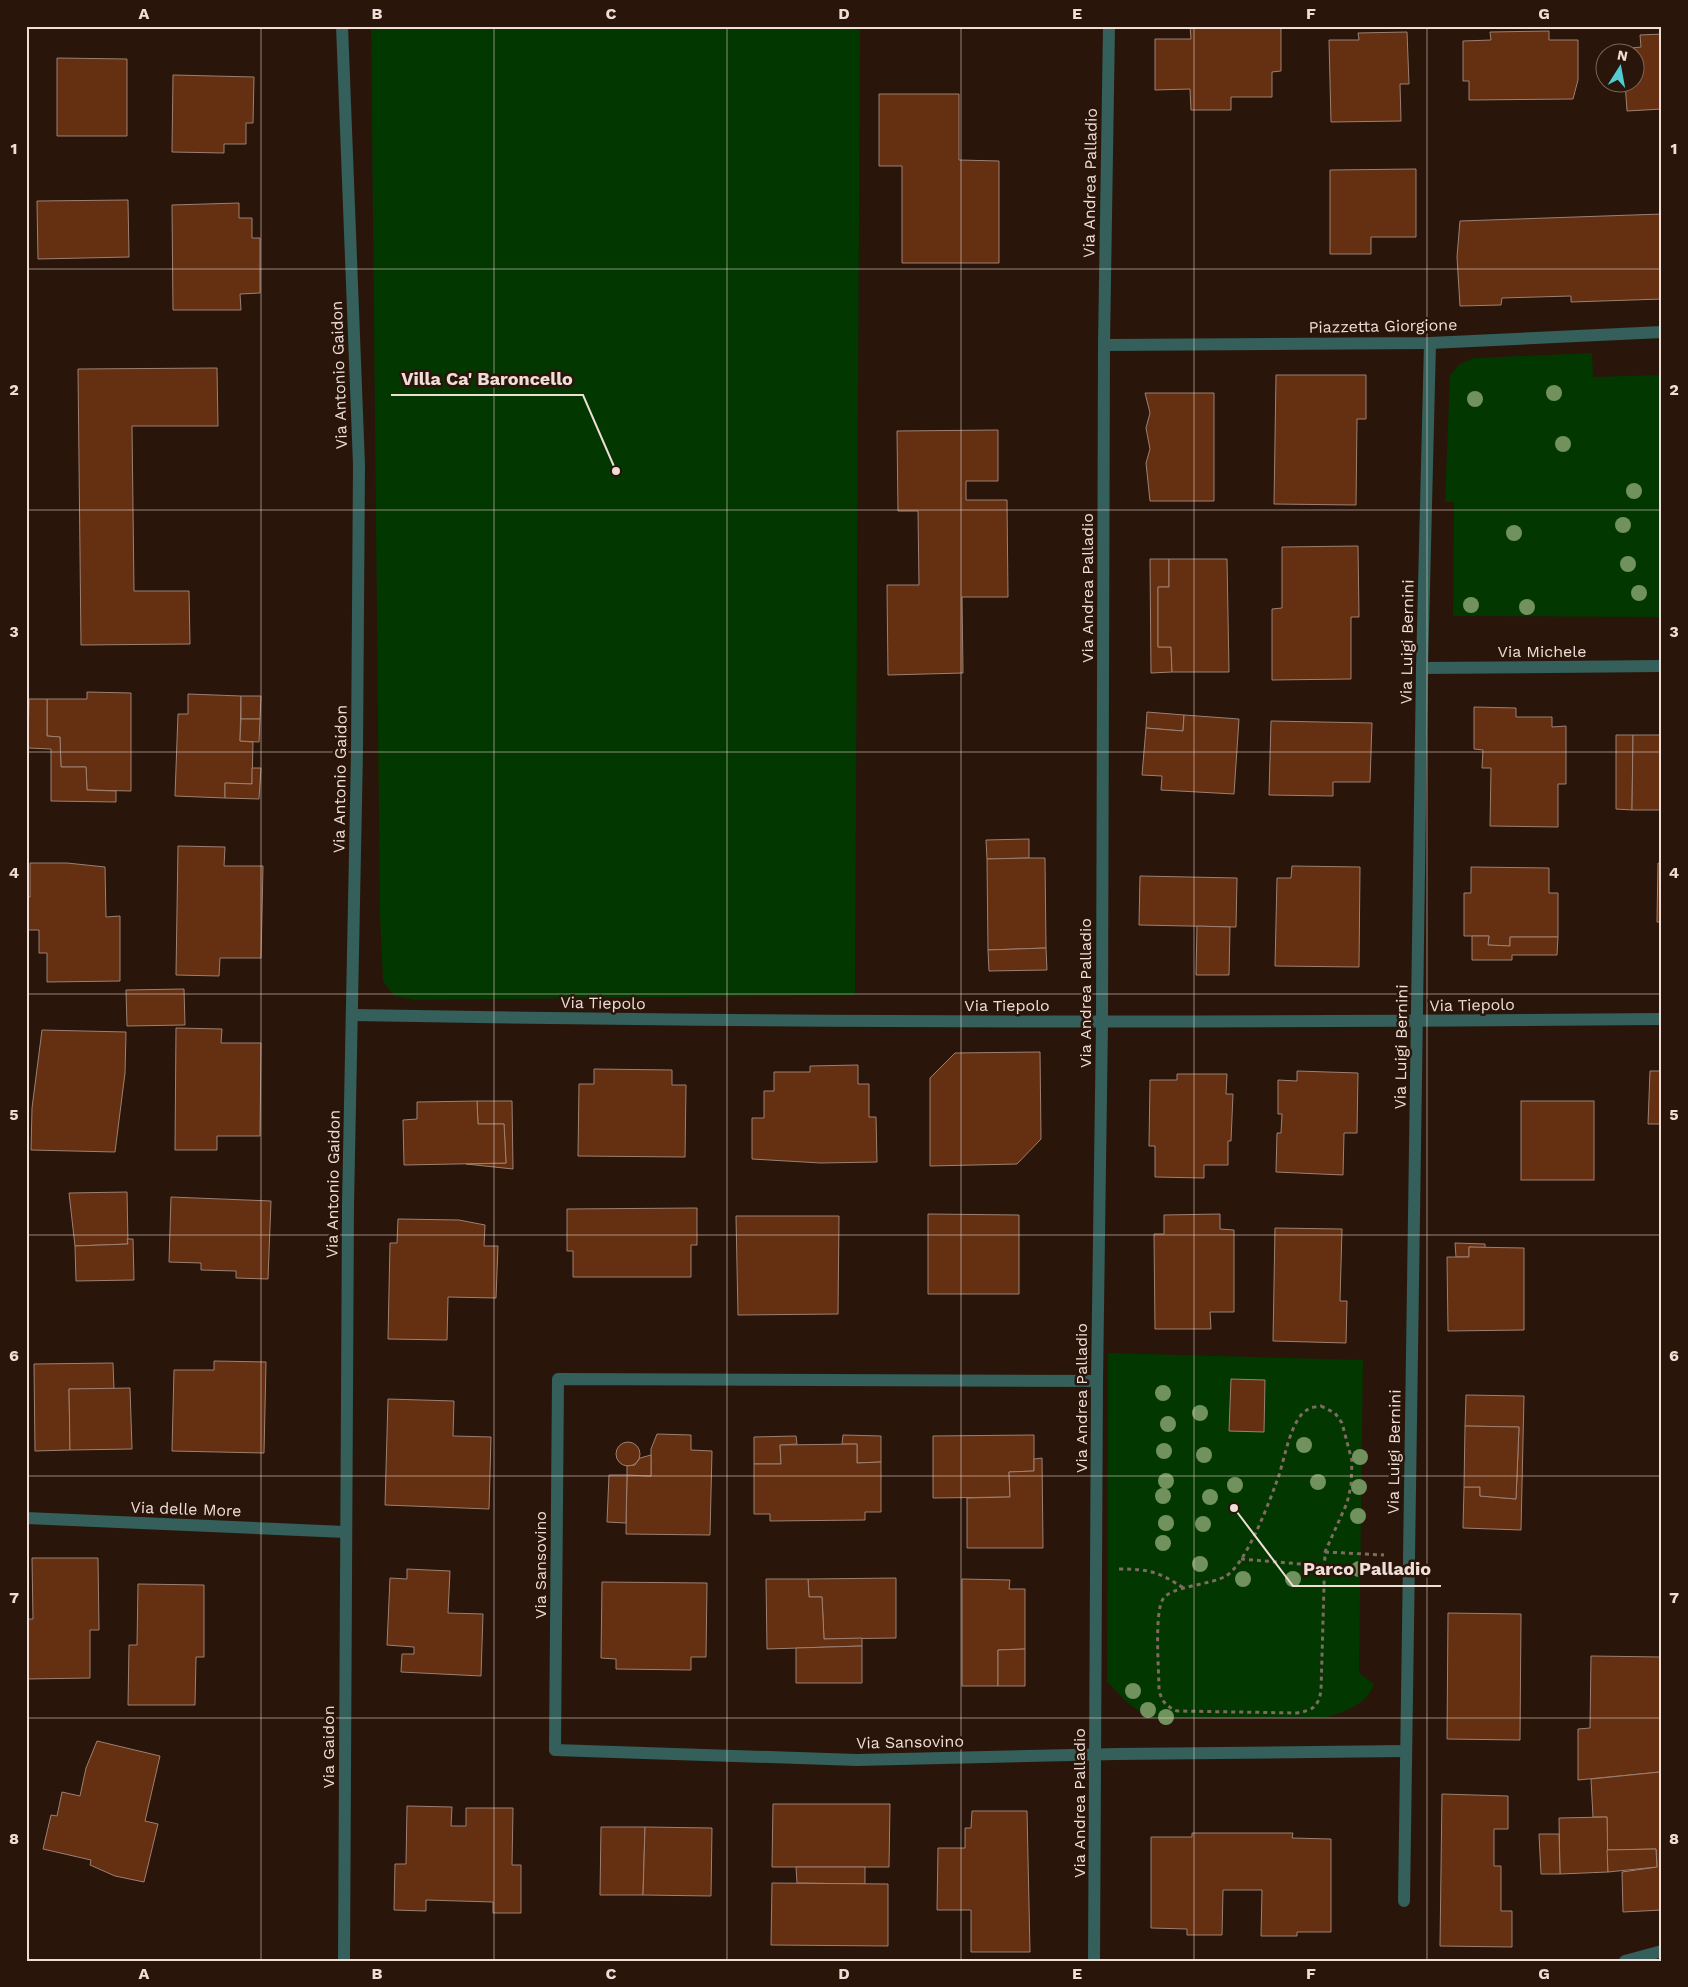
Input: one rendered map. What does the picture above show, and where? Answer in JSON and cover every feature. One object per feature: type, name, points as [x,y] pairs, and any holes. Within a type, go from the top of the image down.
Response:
[{"type":"street","name":"Via Antonio Gaidon","points":[[342,26],[359,465],[345,1532]]},
{"type":"street","name":"Via Andrea Palladio","points":[[1094,1961],[1097,1382],[1102,1022],[1104,346],[1109,26]]},
{"type":"street","name":"Piazzetta Giorgione","points":[[1104,346],[1430,343],[1662,332]]},
{"type":"street","name":"Via Luigi Bernini","points":[[1404,1901],[1422,668],[1430,343]]},
{"type":"street","name":"Via Michele","points":[[1422,668],[1662,666]]},
{"type":"street","name":"Via Tiepolo","points":[[353,1015],[658,1020],[1102,1022],[1418,1022],[1662,1019]]},
{"type":"street","name":"Via Sansovino","points":[[1096,1754],[856,1760],[555,1750],[555,1740],[558,1378],[1097,1382]]},
{"type":"street","name":"Via delle More","points":[[26,1518],[345,1532]]},
{"type":"street","name":"Via Gaidon","points":[[344,1961],[345,1532]]},
{"type":"street","points":[[1096,1754],[1405,1751]]},
{"type":"street","points":[[1625,1961],[1662,1951]]},
{"type":"path","points":[[1321,1406],[1336,1413],[1342,1422],[1352,1461],[1351,1486],[1347,1503],[1325,1552],[1321,1691],[1319,1703],[1312,1710],[1297,1713],[1177,1711],[1167,1707],[1162,1700],[1159,1690],[1160,1605],[1164,1597],[1172,1591],[1227,1576],[1240,1559],[1269,1502],[1296,1419],[1308,1409],[1321,1406]]},
{"type":"path","points":[[1325,1552],[1409,1555]]},
{"type":"path","points":[[1240,1559],[1325,1566]]},
{"type":"path","points":[[1096,1568],[1142,1569],[1162,1574],[1185,1589]]},
{"type":"green space","points":[[371,26],[860,26],[855,995],[416,1000],[394,996],[383,981],[380,915]]},
{"type":"green space","points":[[1592,353],[1593,377],[1662,375],[1662,617],[1453,616],[1454,502],[1445,502],[1450,375],[1460,364],[1474,358]]},
{"type":"green space","points":[[1108,1353],[1363,1360],[1359,1673],[1374,1684],[1371,1691],[1360,1703],[1346,1711],[1323,1718],[1158,1718],[1135,1708],[1107,1682]]},
{"type":"building","points":[[1190,26],[1281,26],[1281,71],[1272,72],[1272,97],[1231,97],[1231,110],[1191,110],[1190,89],[1155,90],[1155,39],[1191,39]]},
{"type":"building","points":[[1549,31],[1549,40],[1578,40],[1578,80],[1573,99],[1469,100],[1469,81],[1463,81],[1463,41],[1491,40],[1490,32]]},
{"type":"building","points":[[1407,32],[1409,84],[1400,84],[1401,121],[1331,122],[1329,40],[1359,40],[1358,33]]},
{"type":"building","points":[[1662,34],[1662,109],[1627,111],[1626,92],[1646,92],[1646,42],[1641,42],[1640,35]]},
{"type":"building","points":[[57,58],[127,59],[127,136],[57,136]]},
{"type":"building","points":[[173,75],[254,77],[253,123],[246,123],[246,144],[224,144],[224,153],[172,152]]},
{"type":"building","points":[[879,94],[959,94],[959,160],[999,161],[999,263],[902,263],[902,166],[879,166]]},
{"type":"building","points":[[1416,169],[1416,237],[1371,237],[1371,254],[1330,254],[1330,170]]},
{"type":"building","points":[[128,200],[129,257],[38,259],[37,201]]},
{"type":"building","points":[[239,203],[239,218],[252,218],[252,238],[260,238],[260,293],[240,294],[241,310],[173,310],[172,205]]},
{"type":"building","points":[[1662,214],[1662,299],[1571,302],[1571,296],[1502,298],[1501,305],[1460,306],[1457,257],[1460,221]]},
{"type":"building","points":[[217,368],[218,426],[132,426],[134,591],[189,591],[190,644],[81,645],[78,369]]},
{"type":"building","points":[[1276,375],[1366,375],[1366,419],[1357,419],[1356,505],[1274,504]]},
{"type":"building","points":[[1145,393],[1214,393],[1214,501],[1150,501],[1146,463],[1150,449],[1146,428],[1150,413]]},
{"type":"building","points":[[998,430],[998,481],[966,481],[966,500],[1007,500],[1008,597],[962,597],[963,673],[888,675],[887,585],[919,585],[918,511],[898,511],[897,431]]},
{"type":"building","points":[[1358,546],[1359,617],[1351,617],[1351,679],[1272,680],[1272,609],[1282,608],[1282,547]]},
{"type":"building","points":[[1150,559],[1169,559],[1169,587],[1158,587],[1158,647],[1171,647],[1172,672],[1151,673]]},
{"type":"building","points":[[1169,559],[1227,559],[1229,672],[1172,672],[1171,647],[1158,647],[1158,587],[1169,587]]},
{"type":"building","points":[[87,692],[131,693],[131,791],[87,790],[86,767],[61,767],[60,737],[47,736],[47,699],[87,699]]},
{"type":"building","points":[[188,694],[241,696],[240,741],[253,742],[252,784],[225,783],[225,798],[175,796],[178,714],[188,714]]},
{"type":"building","points":[[241,696],[261,696],[260,719],[241,719]]},
{"type":"building","points":[[29,699],[47,699],[47,736],[60,737],[61,767],[86,767],[87,790],[116,791],[116,802],[51,801],[51,749],[28,748]]},
{"type":"building","points":[[1474,707],[1516,708],[1516,717],[1552,717],[1552,727],[1566,726],[1566,784],[1558,784],[1558,827],[1490,826],[1491,768],[1482,768],[1483,750],[1474,749]]},
{"type":"building","points":[[1147,712],[1184,715],[1183,731],[1146,728]]},
{"type":"building","points":[[1184,715],[1239,719],[1234,794],[1161,790],[1162,776],[1142,775],[1146,728],[1183,731]]},
{"type":"building","points":[[241,719],[260,719],[259,742],[240,741]]},
{"type":"building","points":[[1271,721],[1372,723],[1370,782],[1333,782],[1333,796],[1269,795]]},
{"type":"building","points":[[1616,735],[1633,735],[1632,810],[1616,809]]},
{"type":"building","points":[[1633,735],[1662,735],[1662,810],[1632,810]]},
{"type":"building","points":[[252,768],[261,768],[259,799],[225,798],[225,783],[252,784]]},
{"type":"building","points":[[1029,839],[1029,858],[987,859],[986,840]]},
{"type":"building","points":[[178,846],[225,847],[224,866],[263,866],[261,958],[220,958],[219,976],[176,975]]},
{"type":"building","points":[[1045,858],[1046,948],[988,950],[987,859]]},
{"type":"building","points":[[30,863],[67,863],[105,867],[106,917],[120,916],[120,981],[47,982],[47,953],[39,953],[39,930],[26,930],[26,897],[30,897]]},
{"type":"building","points":[[1658,863],[1662,864],[1662,922],[1657,922]]},
{"type":"building","points":[[1292,866],[1360,867],[1359,967],[1275,966],[1277,878],[1291,878]]},
{"type":"building","points":[[1471,867],[1549,868],[1549,893],[1558,893],[1558,937],[1510,937],[1510,946],[1488,945],[1489,936],[1464,936],[1464,893],[1471,893]]},
{"type":"building","points":[[1140,876],[1237,878],[1236,927],[1139,925]]},
{"type":"building","points":[[1197,926],[1230,927],[1229,975],[1196,975]]},
{"type":"building","points":[[1472,936],[1489,936],[1488,945],[1510,946],[1510,937],[1558,937],[1557,955],[1512,955],[1512,960],[1472,960]]},
{"type":"building","points":[[1046,948],[1047,970],[989,971],[988,950]]},
{"type":"building","points":[[184,989],[185,1025],[127,1026],[126,990]]},
{"type":"building","points":[[176,1028],[222,1029],[221,1043],[261,1043],[260,1136],[217,1136],[217,1150],[175,1150]]},
{"type":"building","points":[[42,1030],[126,1032],[125,1073],[115,1152],[31,1150],[32,1108]]},
{"type":"building","points":[[1040,1052],[1041,1139],[1017,1164],[930,1166],[930,1078],[955,1053]]},
{"type":"building","points":[[858,1065],[858,1084],[869,1084],[869,1117],[876,1117],[877,1162],[821,1163],[752,1159],[752,1118],[764,1118],[764,1091],[774,1091],[774,1072],[810,1072],[810,1066]]},
{"type":"building","points":[[594,1069],[672,1070],[672,1085],[686,1085],[685,1157],[578,1156],[579,1084],[594,1084]]},
{"type":"building","points":[[1297,1071],[1358,1073],[1357,1133],[1344,1133],[1343,1175],[1276,1172],[1277,1133],[1281,1133],[1282,1114],[1278,1114],[1278,1080],[1297,1081]]},
{"type":"building","points":[[1650,1071],[1662,1071],[1662,1150],[1660,1150],[1661,1124],[1648,1124]]},
{"type":"building","points":[[1177,1074],[1227,1074],[1226,1094],[1233,1094],[1231,1141],[1228,1141],[1228,1165],[1204,1165],[1204,1178],[1155,1177],[1155,1146],[1149,1146],[1150,1080],[1177,1080]]},
{"type":"building","points":[[477,1101],[512,1101],[513,1169],[466,1164],[506,1163],[504,1124],[478,1124]]},
{"type":"building","points":[[477,1101],[478,1124],[504,1124],[506,1163],[404,1165],[403,1120],[417,1119],[417,1102]]},
{"type":"building","points":[[1521,1101],[1594,1101],[1594,1180],[1521,1180]]},
{"type":"building","points":[[127,1192],[128,1244],[75,1246],[69,1193]]},
{"type":"building","points":[[171,1197],[271,1201],[268,1279],[236,1278],[236,1271],[201,1270],[201,1263],[169,1262]]},
{"type":"building","points":[[697,1208],[697,1245],[691,1245],[691,1277],[573,1277],[573,1251],[567,1251],[567,1209]]},
{"type":"building","points":[[928,1214],[1019,1215],[1019,1294],[928,1294]]},
{"type":"building","points":[[1220,1214],[1220,1229],[1234,1230],[1234,1312],[1210,1312],[1211,1329],[1155,1329],[1154,1234],[1164,1234],[1164,1215]]},
{"type":"building","points":[[736,1216],[839,1216],[838,1314],[738,1315]]},
{"type":"building","points":[[398,1219],[459,1220],[485,1225],[484,1246],[498,1246],[496,1298],[448,1297],[447,1340],[388,1339],[390,1243],[397,1243]]},
{"type":"building","points":[[1275,1228],[1342,1229],[1340,1301],[1347,1301],[1346,1343],[1273,1341]]},
{"type":"building","points":[[127,1239],[133,1239],[134,1280],[76,1281],[75,1246],[128,1244]]},
{"type":"building","points":[[1455,1243],[1485,1244],[1485,1248],[1469,1247],[1469,1257],[1456,1257]]},
{"type":"building","points":[[1469,1247],[1524,1248],[1524,1330],[1448,1331],[1447,1257],[1469,1257]]},
{"type":"building","points":[[214,1361],[266,1362],[264,1453],[172,1451],[174,1370],[214,1370]]},
{"type":"building","points":[[113,1363],[114,1389],[69,1389],[70,1450],[35,1451],[34,1364]]},
{"type":"building","points":[[1231,1379],[1265,1380],[1264,1432],[1229,1431]]},
{"type":"building","points":[[130,1388],[132,1449],[70,1450],[69,1389]]},
{"type":"building","points":[[1466,1395],[1524,1396],[1521,1530],[1463,1528],[1464,1487],[1480,1487],[1480,1496],[1516,1499],[1519,1427],[1465,1426]]},
{"type":"building","points":[[388,1399],[454,1401],[453,1436],[491,1437],[489,1509],[385,1505]]},
{"type":"building","points":[[1465,1426],[1519,1427],[1516,1499],[1480,1496],[1480,1487],[1464,1487]]},
{"type":"building","points":[[657,1434],[691,1435],[691,1450],[712,1451],[710,1535],[626,1534],[627,1475],[651,1476],[651,1449]]},
{"type":"building","points":[[843,1435],[881,1436],[881,1462],[857,1463],[857,1444],[842,1444]]},
{"type":"building","points":[[1034,1435],[1034,1471],[1009,1472],[1010,1497],[933,1498],[933,1436]]},
{"type":"building","points":[[796,1436],[797,1444],[780,1445],[781,1464],[754,1464],[754,1437]]},
{"type":"building","points":[[628,1442],[637,1445],[640,1454],[637,1463],[628,1466],[619,1463],[616,1454],[619,1445]]},
{"type":"building","points":[[857,1444],[857,1463],[881,1462],[881,1512],[865,1512],[865,1520],[770,1521],[770,1514],[754,1514],[754,1464],[781,1464],[780,1445]]},
{"type":"building","points":[[651,1455],[651,1476],[627,1475],[627,1466],[635,1465],[640,1458]]},
{"type":"building","points":[[1042,1458],[1043,1548],[967,1548],[967,1498],[1010,1497],[1009,1472],[1034,1471],[1034,1459]]},
{"type":"building","points":[[609,1475],[627,1475],[626,1523],[607,1522]]},
{"type":"building","points":[[32,1558],[98,1558],[99,1630],[90,1630],[90,1678],[26,1679],[26,1619],[33,1619]]},
{"type":"building","points":[[407,1569],[450,1571],[448,1613],[483,1614],[481,1676],[401,1672],[402,1654],[414,1654],[414,1647],[387,1645],[390,1578],[407,1579]]},
{"type":"building","points":[[896,1578],[896,1638],[824,1639],[822,1597],[809,1597],[808,1579]]},
{"type":"building","points":[[766,1579],[808,1579],[809,1597],[822,1597],[824,1639],[862,1638],[862,1646],[767,1649]]},
{"type":"building","points":[[962,1579],[1010,1580],[1009,1589],[1025,1589],[1025,1649],[998,1650],[998,1686],[962,1686]]},
{"type":"building","points":[[602,1582],[707,1583],[706,1657],[691,1657],[691,1670],[616,1669],[616,1659],[601,1658]]},
{"type":"building","points":[[138,1584],[204,1585],[204,1657],[196,1657],[195,1705],[128,1705],[129,1645],[137,1645]]},
{"type":"building","points":[[1448,1613],[1521,1614],[1520,1740],[1447,1739]]},
{"type":"building","points":[[862,1646],[862,1683],[796,1683],[796,1648]]},
{"type":"building","points":[[1025,1649],[1025,1686],[998,1686],[998,1650]]},
{"type":"building","points":[[1591,1656],[1662,1657],[1662,1778],[1660,1772],[1578,1780],[1578,1729],[1590,1728]]},
{"type":"building","points":[[97,1741],[160,1756],[145,1821],[158,1824],[144,1882],[115,1876],[90,1865],[91,1860],[43,1849],[51,1815],[57,1816],[62,1792],[80,1796],[86,1768]]},
{"type":"building","points":[[1660,1772],[1662,1910],[1623,1912],[1622,1872],[1657,1867],[1656,1849],[1607,1850],[1607,1817],[1593,1817],[1591,1779]]},
{"type":"building","points":[[1442,1794],[1508,1796],[1508,1829],[1494,1829],[1494,1866],[1501,1866],[1501,1911],[1512,1911],[1512,1947],[1440,1946]]},
{"type":"building","points":[[773,1804],[890,1804],[889,1867],[772,1867]]},
{"type":"building","points":[[407,1806],[452,1807],[451,1826],[466,1826],[466,1808],[513,1808],[512,1865],[521,1865],[521,1913],[493,1913],[493,1902],[426,1900],[426,1911],[394,1910],[395,1864],[406,1864]]},
{"type":"building","points":[[972,1811],[1027,1811],[1030,1952],[971,1952],[971,1910],[937,1910],[938,1848],[965,1848],[965,1828],[971,1828]]},
{"type":"building","points":[[1607,1817],[1608,1872],[1560,1874],[1559,1818]]},
{"type":"building","points":[[601,1827],[645,1827],[643,1895],[600,1895]]},
{"type":"building","points":[[645,1827],[712,1828],[711,1896],[643,1895]]},
{"type":"building","points":[[1192,1833],[1293,1833],[1292,1838],[1331,1839],[1331,1932],[1297,1932],[1297,1936],[1261,1936],[1262,1890],[1223,1890],[1222,1935],[1187,1935],[1187,1929],[1151,1928],[1151,1837],[1192,1837]]},
{"type":"building","points":[[1539,1834],[1559,1834],[1560,1874],[1541,1874]]},
{"type":"building","points":[[1656,1849],[1657,1867],[1608,1872],[1607,1850]]},
{"type":"building","points":[[796,1867],[865,1867],[865,1884],[797,1883]]},
{"type":"building","points":[[772,1883],[888,1884],[888,1946],[771,1945]]},
{"type":"place","name":"Villa Ca' Baroncello","points":[[616,471]]},
{"type":"place","name":"Parco Palladio","points":[[1234,1508]]}]
